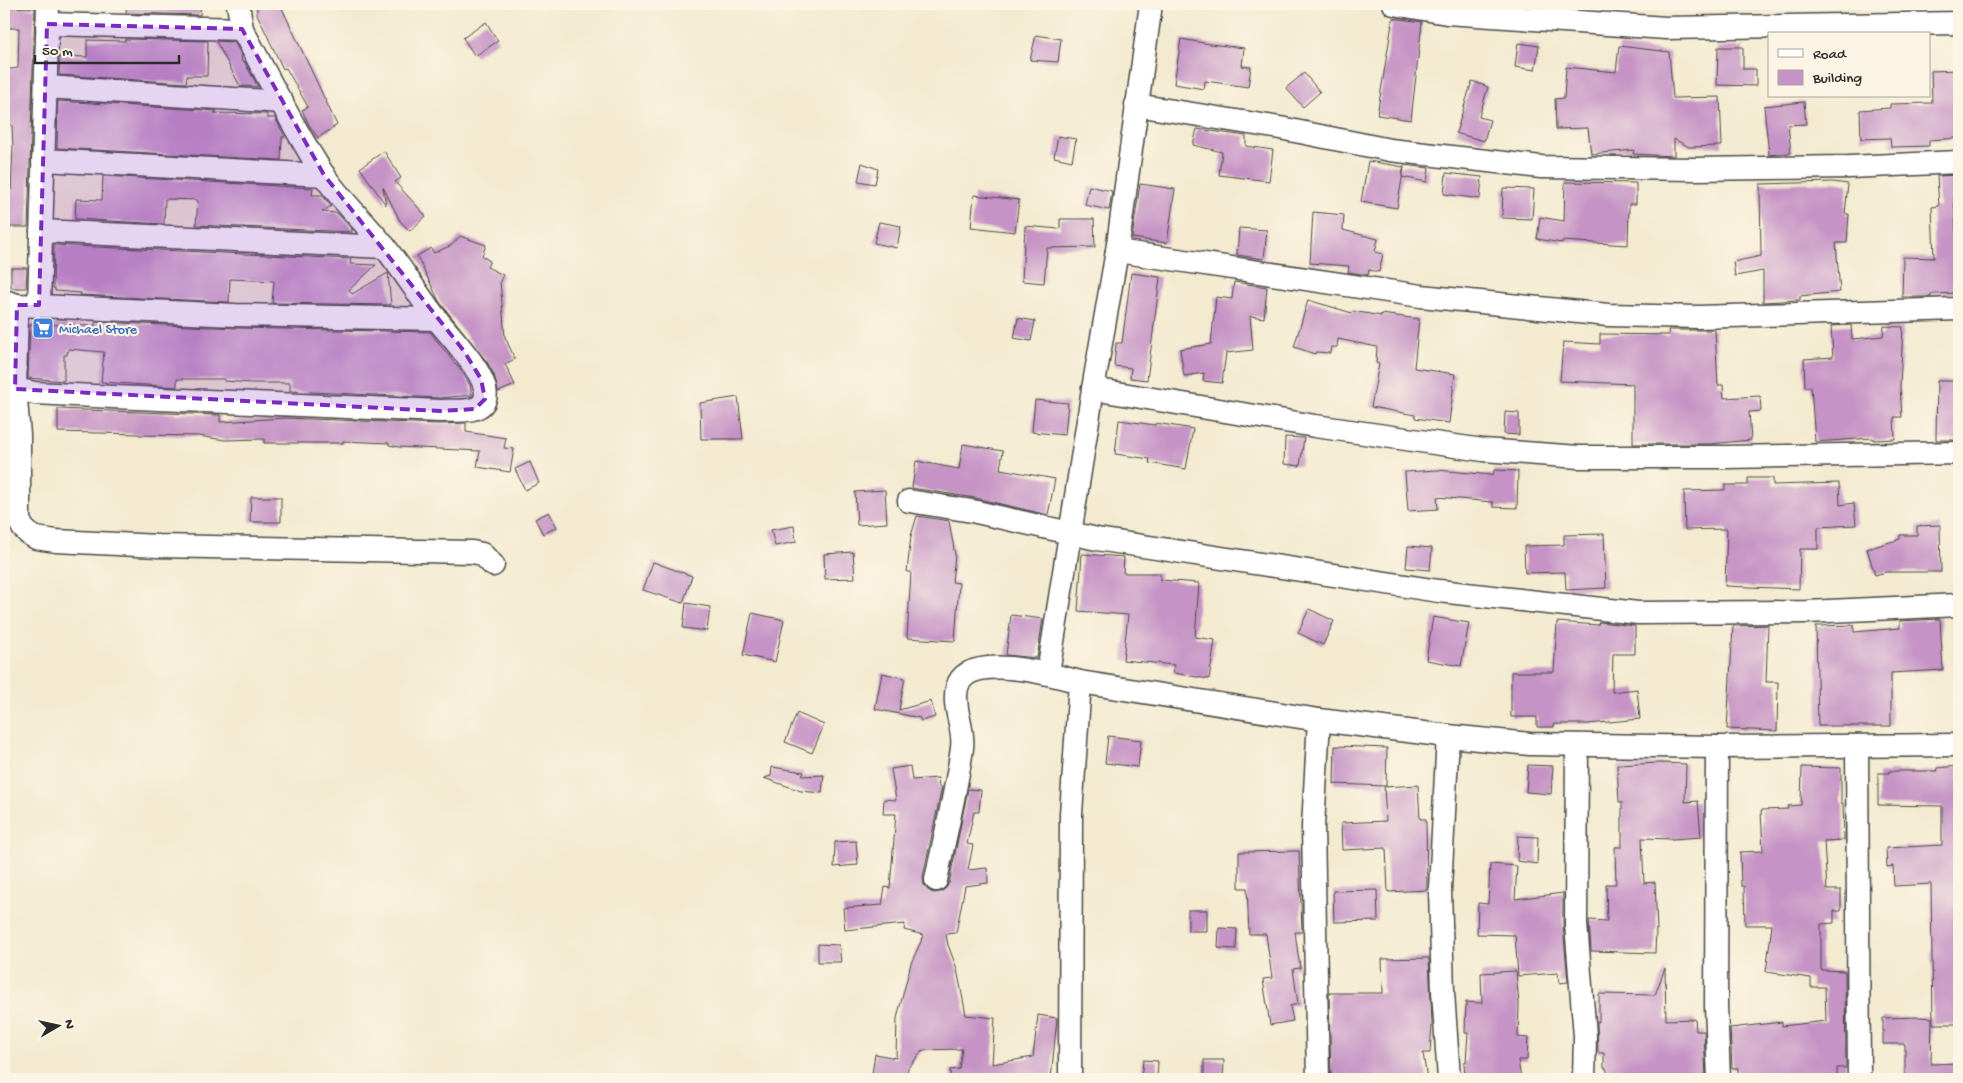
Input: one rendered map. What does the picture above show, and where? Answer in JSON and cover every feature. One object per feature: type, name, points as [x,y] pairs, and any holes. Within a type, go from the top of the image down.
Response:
[{"type":"street","points":[[15,389],[35,393],[430,411],[475,409],[485,399],[486,391],[481,379],[464,351],[437,319],[385,247],[324,175],[242,29],[238,4]]},
{"type":"street","points":[[1048,673],[1117,251],[1151,4]]},
{"type":"street","points":[[1394,4],[1447,13],[1666,28],[1959,23]]},
{"type":"street","points":[[242,29],[48,14],[42,230],[20,304],[15,389],[19,435],[19,520],[23,528],[36,538],[56,541],[158,546],[472,552],[482,554],[493,565]]},
{"type":"street","points":[[46,87],[282,102]]},
{"type":"street","points":[[1136,105],[1280,128],[1390,150],[1541,167],[1696,169],[1849,167],[1959,162]]},
{"type":"street","points":[[43,160],[324,175]]},
{"type":"street","points":[[42,230],[385,247]]},
{"type":"street","points":[[1117,251],[1421,296],[1608,315],[1698,317],[1959,308]]},
{"type":"street","points":[[20,304],[236,315],[437,319]]},
{"type":"street","points":[[1093,389],[1315,426],[1483,450],[1569,457],[1959,454]]},
{"type":"street","points":[[909,501],[972,511],[1071,534],[1439,591],[1638,612],[1807,612],[1959,606]]},
{"type":"street","points":[[936,880],[962,745],[956,689],[960,678],[974,670],[1004,667],[1048,673],[1080,682],[1319,720],[1530,744],[1717,747],[1959,745]]},
{"type":"street","points":[[1070,1079],[1071,814],[1080,682]]},
{"type":"street","points":[[1318,1079],[1313,827],[1319,720]]},
{"type":"street","points":[[1448,736],[1440,889],[1443,992],[1449,1079]]},
{"type":"street","points":[[1577,745],[1576,924],[1585,1036],[1584,1079]]},
{"type":"street","points":[[1857,746],[1859,1079]]},
{"type":"street","points":[[1717,747],[1716,1006],[1719,1079]]},
{"type":"highlighted area","points":[[47,24],[242,29],[324,175],[464,351],[481,379],[485,399],[475,409],[440,411],[15,389],[17,305],[39,305]]},
{"type":"building","points":[[127,4],[201,4],[200,15],[126,13]]},
{"type":"building","points":[[257,4],[280,4],[337,125],[318,138],[302,110],[308,107],[286,68],[283,69],[257,14]]},
{"type":"building","points":[[4,7],[35,8],[28,227],[4,227],[4,190],[11,190],[13,147],[12,125],[4,125],[4,70],[18,68],[19,28],[4,28]]},
{"type":"building","points":[[1393,18],[1422,22],[1411,120],[1377,115]]},
{"type":"building","points":[[486,22],[498,41],[475,56],[463,38]]},
{"type":"building","points":[[1036,35],[1061,39],[1058,62],[1030,60]]},
{"type":"building","points":[[125,39],[208,41],[207,76],[187,76],[186,83],[59,75],[60,56],[87,57],[87,40],[125,41]]},
{"type":"building","points":[[1181,39],[1244,48],[1242,66],[1251,67],[1248,87],[1205,81],[1204,89],[1174,84]]},
{"type":"building","points":[[216,41],[234,42],[241,54],[242,62],[244,61],[258,87],[240,86]]},
{"type":"building","points":[[1518,43],[1539,46],[1535,70],[1515,67]]},
{"type":"building","points":[[1619,46],[1669,52],[1673,98],[1720,97],[1722,146],[1689,147],[1674,139],[1674,156],[1633,154],[1634,150],[1591,154],[1588,128],[1556,129],[1555,99],[1564,98],[1566,67],[1616,72]]},
{"type":"building","points":[[1718,47],[1743,47],[1743,69],[1756,69],[1756,86],[1717,85]]},
{"type":"building","points":[[1959,70],[1959,138],[1929,140],[1929,146],[1891,147],[1890,138],[1861,139],[1860,110],[1890,108],[1890,104],[1932,103],[1931,71]]},
{"type":"building","points":[[1304,73],[1320,92],[1303,107],[1286,88]]},
{"type":"building","points":[[1472,81],[1488,87],[1479,117],[1490,120],[1484,141],[1456,133]]},
{"type":"building","points":[[58,101],[217,111],[214,113],[267,114],[267,118],[275,118],[285,137],[282,137],[281,160],[57,148]]},
{"type":"building","points":[[1804,102],[1806,124],[1788,125],[1791,153],[1769,155],[1764,106]]},
{"type":"building","points":[[1197,129],[1246,136],[1246,146],[1273,150],[1269,181],[1219,175],[1222,152],[1193,145]]},
{"type":"building","points":[[1058,136],[1076,139],[1072,161],[1054,157]]},
{"type":"building","points":[[384,151],[401,178],[395,182],[426,216],[410,231],[400,221],[383,187],[386,205],[360,168]]},
{"type":"building","points":[[1368,161],[1404,167],[1397,208],[1361,202]]},
{"type":"building","points":[[862,163],[878,169],[875,184],[858,181]]},
{"type":"building","points":[[1404,165],[1429,168],[1427,182],[1402,177]]},
{"type":"building","points":[[1446,173],[1482,177],[1480,199],[1444,194]]},
{"type":"building","points":[[1959,175],[1959,197],[1954,198],[1956,233],[1959,233],[1959,293],[1931,294],[1931,297],[1902,297],[1903,257],[1934,258],[1932,207],[1939,206],[1937,176]]},
{"type":"building","points":[[103,176],[313,188],[312,195],[322,195],[331,206],[322,212],[337,213],[352,229],[352,232],[196,225],[198,200],[165,199],[164,224],[75,219],[76,199],[102,200]]},
{"type":"building","points":[[1565,182],[1636,183],[1636,204],[1629,204],[1628,245],[1562,241],[1562,243],[1537,239],[1540,217],[1564,221]]},
{"type":"building","points":[[1833,182],[1848,184],[1845,214],[1849,214],[1847,243],[1836,243],[1840,292],[1800,296],[1800,300],[1763,302],[1763,271],[1735,276],[1733,262],[1761,256],[1760,184]]},
{"type":"building","points":[[1140,184],[1175,189],[1167,243],[1132,238]]},
{"type":"building","points":[[1089,186],[1112,191],[1109,210],[1085,205]]},
{"type":"building","points":[[1503,188],[1534,189],[1532,219],[1502,218]]},
{"type":"building","points":[[974,195],[1019,200],[1015,232],[971,227]]},
{"type":"building","points":[[1313,212],[1344,215],[1343,230],[1378,239],[1375,252],[1383,254],[1379,272],[1369,270],[1368,275],[1348,272],[1349,266],[1310,263]]},
{"type":"building","points":[[1060,219],[1094,219],[1095,247],[1047,248],[1044,283],[1022,281],[1025,226],[1060,229]]},
{"type":"building","points":[[879,222],[901,226],[897,248],[874,243]]},
{"type":"building","points":[[1239,228],[1267,230],[1264,259],[1237,255]]},
{"type":"building","points":[[460,236],[486,245],[482,256],[490,261],[487,267],[503,275],[500,281],[505,337],[515,359],[505,364],[515,385],[498,392],[494,375],[487,362],[439,301],[417,256],[431,248],[434,253],[452,245]]},
{"type":"building","points":[[54,245],[351,259],[350,264],[376,265],[349,290],[352,294],[388,273],[391,305],[272,303],[274,281],[230,279],[229,302],[80,295],[81,293],[55,291],[55,288],[53,288]]},
{"type":"building","points":[[11,268],[27,268],[26,288],[11,288]]},
{"type":"building","points":[[1131,273],[1160,277],[1147,380],[1130,378],[1131,368],[1114,366],[1116,343],[1122,343]]},
{"type":"building","points":[[1234,282],[1267,287],[1264,318],[1250,316],[1253,350],[1226,353],[1222,383],[1203,381],[1204,373],[1184,376],[1180,349],[1211,344],[1216,297],[1232,299]]},
{"type":"building","points":[[1308,300],[1352,313],[1353,311],[1381,316],[1381,314],[1419,319],[1414,368],[1455,374],[1449,423],[1415,418],[1415,415],[1371,407],[1379,364],[1376,363],[1377,347],[1338,339],[1337,347],[1331,347],[1330,353],[1316,352],[1315,354],[1294,347]]},
{"type":"building","points":[[1018,318],[1035,321],[1031,341],[1014,338]]},
{"type":"building","points":[[95,322],[235,328],[430,332],[464,375],[470,385],[472,395],[440,398],[290,391],[290,383],[251,383],[224,381],[224,379],[177,379],[177,387],[101,382],[104,352],[68,349],[67,355],[64,355],[64,381],[28,378],[30,324],[95,326]]},
{"type":"building","points":[[1851,325],[1852,339],[1883,336],[1884,326],[1903,327],[1900,386],[1902,417],[1894,417],[1895,439],[1873,440],[1873,438],[1815,442],[1811,387],[1805,387],[1804,359],[1833,357],[1831,326]]},
{"type":"building","points":[[1668,330],[1715,330],[1718,385],[1723,385],[1724,398],[1760,396],[1761,411],[1749,412],[1751,440],[1710,444],[1633,444],[1633,384],[1560,381],[1563,342],[1600,344],[1600,334],[1669,335]]},
{"type":"building","points":[[1937,381],[1959,381],[1959,440],[1936,440]]},
{"type":"building","points":[[738,397],[743,439],[701,439],[700,403]]},
{"type":"building","points":[[1035,400],[1068,403],[1065,435],[1032,432]]},
{"type":"building","points":[[58,409],[220,415],[220,422],[285,418],[439,424],[466,423],[466,432],[506,438],[504,448],[514,449],[510,472],[477,467],[480,451],[399,447],[389,445],[389,443],[343,441],[343,443],[264,443],[264,439],[225,440],[198,436],[58,432]]},
{"type":"building","points":[[1505,412],[1519,413],[1519,435],[1504,434]]},
{"type":"building","points":[[1119,420],[1193,429],[1186,469],[1149,463],[1150,459],[1115,454]]},
{"type":"building","points":[[1285,437],[1304,438],[1300,466],[1284,464]]},
{"type":"building","points":[[963,444],[1003,451],[1000,469],[1055,479],[1048,515],[975,498],[912,488],[916,461],[959,469]]},
{"type":"building","points":[[530,462],[539,483],[525,490],[515,469]]},
{"type":"building","points":[[1437,470],[1493,475],[1494,470],[1518,471],[1517,508],[1493,507],[1493,502],[1437,497],[1438,509],[1408,511],[1405,472]]},
{"type":"building","points":[[1748,478],[1773,478],[1773,485],[1839,483],[1840,505],[1854,503],[1856,525],[1818,527],[1818,549],[1800,549],[1799,589],[1725,586],[1727,529],[1685,530],[1684,491],[1725,490],[1725,485],[1748,485]]},
{"type":"building","points":[[885,490],[887,523],[857,525],[855,492]]},
{"type":"building","points":[[251,497],[281,497],[281,522],[250,522]]},
{"type":"building","points":[[549,512],[557,527],[543,534],[535,519]]},
{"type":"building","points":[[917,516],[949,521],[955,555],[952,582],[959,583],[955,641],[907,638],[911,572],[907,572],[911,536]]},
{"type":"building","points":[[1940,525],[1941,572],[1886,572],[1875,575],[1867,549],[1900,539],[1900,535],[1917,535],[1917,526]]},
{"type":"building","points":[[794,526],[796,542],[775,546],[771,530]]},
{"type":"building","points":[[1604,534],[1606,588],[1566,590],[1565,572],[1525,573],[1524,546],[1564,545],[1564,535]]},
{"type":"building","points":[[1408,546],[1432,548],[1430,570],[1406,568]]},
{"type":"building","points":[[853,552],[855,578],[825,579],[824,554]]},
{"type":"building","points":[[1082,554],[1124,557],[1123,573],[1160,573],[1160,580],[1199,583],[1195,637],[1215,640],[1209,679],[1173,673],[1174,665],[1123,660],[1128,615],[1078,611]]},
{"type":"building","points":[[653,562],[692,576],[683,603],[643,590]]},
{"type":"building","points":[[686,603],[710,607],[707,631],[683,628]]},
{"type":"building","points":[[1309,609],[1334,621],[1323,645],[1298,633]]},
{"type":"building","points":[[752,613],[784,620],[775,662],[743,655]]},
{"type":"building","points":[[1011,615],[1043,619],[1037,658],[1006,655]]},
{"type":"building","points":[[1433,617],[1469,623],[1461,666],[1426,660]]},
{"type":"building","points":[[1940,619],[1943,670],[1891,673],[1891,726],[1818,726],[1816,626],[1854,625],[1854,632],[1900,628],[1900,621]]},
{"type":"building","points":[[1557,622],[1598,625],[1599,622],[1635,626],[1635,654],[1613,654],[1612,692],[1637,689],[1640,719],[1588,724],[1554,724],[1554,727],[1537,727],[1537,717],[1511,717],[1511,672],[1554,672]]},
{"type":"building","points":[[1768,625],[1766,682],[1778,682],[1777,731],[1727,729],[1733,626]]},
{"type":"building","points":[[882,673],[905,678],[899,710],[931,701],[935,717],[921,721],[920,718],[875,709]]},
{"type":"building","points":[[797,713],[824,725],[812,753],[785,742]]},
{"type":"building","points":[[1108,736],[1141,740],[1138,767],[1105,763]]},
{"type":"building","points":[[1335,746],[1387,748],[1386,786],[1334,784]]},
{"type":"building","points":[[1686,764],[1685,802],[1698,801],[1701,837],[1673,839],[1642,838],[1644,883],[1655,882],[1657,930],[1655,953],[1591,951],[1589,920],[1607,921],[1606,884],[1616,884],[1615,847],[1622,847],[1622,802],[1619,802],[1617,765]]},
{"type":"building","points":[[1528,765],[1553,766],[1551,794],[1526,792]]},
{"type":"building","points":[[910,766],[912,780],[938,778],[939,787],[942,787],[923,877],[924,885],[933,893],[941,892],[949,883],[968,789],[981,790],[979,812],[974,812],[967,844],[973,845],[968,870],[987,868],[988,883],[965,886],[956,933],[946,934],[948,945],[957,969],[966,1015],[995,1018],[992,1064],[1033,1057],[1038,1015],[1057,1018],[1051,1079],[951,1079],[950,1070],[959,1069],[962,1049],[923,1050],[908,1068],[906,1079],[872,1074],[875,1054],[896,1058],[897,1018],[911,963],[924,935],[904,930],[905,924],[845,930],[843,908],[882,905],[885,887],[890,888],[896,814],[883,814],[884,799],[896,800],[891,769]]},
{"type":"building","points":[[1959,766],[1959,1024],[1933,1024],[1931,884],[1894,886],[1893,866],[1887,867],[1886,848],[1942,845],[1942,806],[1878,805],[1878,773],[1889,773],[1889,771],[1938,771],[1937,768]]},
{"type":"building","points":[[772,767],[804,772],[802,776],[824,775],[822,793],[801,791],[764,778],[771,776]]},
{"type":"building","points":[[1802,767],[1841,768],[1844,840],[1824,841],[1827,890],[1841,890],[1841,911],[1834,911],[1834,923],[1821,924],[1821,970],[1845,971],[1846,1068],[1837,1068],[1837,1078],[1738,1079],[1738,1068],[1732,1068],[1730,1028],[1782,1022],[1782,1026],[1826,1021],[1825,987],[1811,987],[1811,978],[1766,972],[1772,925],[1745,925],[1744,886],[1741,886],[1740,852],[1763,851],[1761,810],[1788,809],[1788,806],[1801,805]]},
{"type":"building","points":[[1418,785],[1420,819],[1426,819],[1427,890],[1388,892],[1386,848],[1342,850],[1341,823],[1386,821],[1384,787]]},
{"type":"building","points":[[1518,836],[1538,837],[1537,864],[1517,861]]},
{"type":"building","points":[[856,841],[858,865],[834,867],[835,842]]},
{"type":"building","points":[[1299,851],[1302,932],[1295,932],[1300,968],[1293,969],[1298,1004],[1290,1006],[1293,1021],[1270,1025],[1263,979],[1272,978],[1266,934],[1249,934],[1247,888],[1239,888],[1239,852]]},
{"type":"building","points":[[1490,864],[1517,866],[1515,899],[1563,893],[1563,925],[1568,982],[1559,983],[1558,973],[1518,976],[1515,935],[1477,934],[1478,903],[1488,904]]},
{"type":"building","points":[[1377,890],[1378,921],[1334,922],[1333,891]]},
{"type":"building","points":[[1188,910],[1207,910],[1207,931],[1188,931]]},
{"type":"building","points":[[1219,928],[1237,929],[1236,949],[1218,948]]},
{"type":"building","points":[[818,944],[839,945],[841,962],[818,962]]},
{"type":"building","points":[[1429,958],[1432,1024],[1430,1053],[1423,1053],[1427,1079],[1331,1079],[1329,993],[1383,993],[1382,959]]},
{"type":"building","points":[[1665,968],[1666,1020],[1695,1019],[1696,1031],[1704,1031],[1706,1079],[1609,1079],[1606,1068],[1604,1068],[1604,1053],[1598,1053],[1597,1022],[1599,1022],[1599,994],[1655,995]]},
{"type":"building","points":[[1516,971],[1519,1004],[1518,1037],[1528,1038],[1527,1060],[1518,1060],[1521,1079],[1465,1079],[1464,1062],[1466,1062],[1468,1033],[1465,1033],[1466,1002],[1482,1003],[1481,973]]},
{"type":"building","points":[[1883,1018],[1932,1018],[1931,1064],[1959,1063],[1959,1079],[1905,1079],[1905,1044],[1883,1044]]},
{"type":"building","points":[[1143,1060],[1158,1061],[1157,1079],[1141,1079]]},
{"type":"building","points":[[1204,1060],[1224,1060],[1223,1079],[1204,1079]]},
{"type":"place","name":"Michael Store","points":[[43,328]]}]
